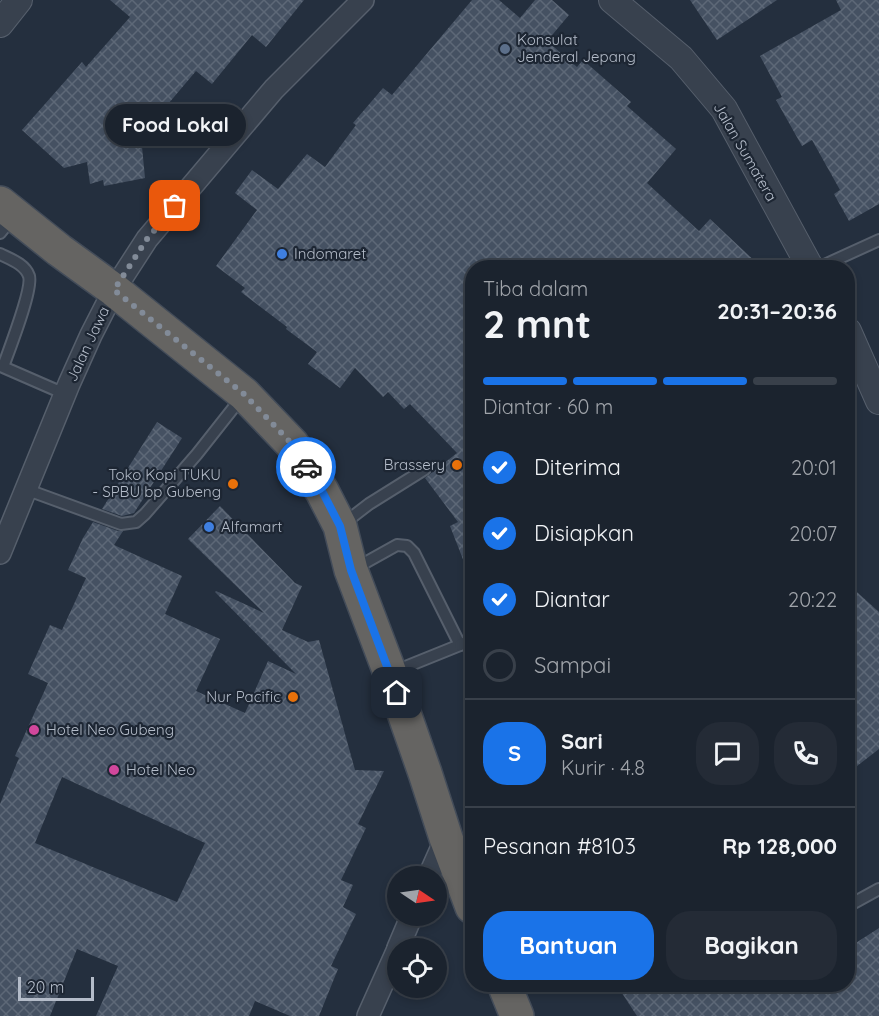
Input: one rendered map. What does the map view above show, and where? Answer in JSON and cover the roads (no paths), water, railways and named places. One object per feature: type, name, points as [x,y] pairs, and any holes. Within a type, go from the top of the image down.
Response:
[{"type":"highway","points":[[5,217],[59,250],[114,290],[244,394],[292,444],[322,491],[340,526],[351,570],[390,673],[465,888]]},
{"type":"highway","points":[[507,992],[517,1016]]},
{"type":"street","points":[[0,24],[20,0]]},
{"type":"street","name":"Jalan Jawa","points":[[0,553],[91,335],[114,290],[147,239],[266,98],[363,0]]},
{"type":"street","name":"Jalan Sumatera","points":[[612,0],[681,58],[724,109],[806,260]]},
{"type":"street","points":[[855,347],[879,401]]},
{"type":"street","points":[[433,866],[446,838]]},
{"type":"street","points":[[368,1016],[387,974]]},
{"type":"lane","points":[[835,260],[879,240]]},
{"type":"lane","points":[[0,254],[25,269],[30,278],[29,292],[3,366],[65,394]]},
{"type":"lane","points":[[26,489],[121,524],[136,522],[197,454],[244,394]]},
{"type":"lane","points":[[340,526],[369,504],[425,469]]},
{"type":"lane","points":[[351,570],[397,545],[407,546],[414,553],[460,645]]},
{"type":"lane","points":[[390,673],[465,642]]},
{"type":"lane","points":[[855,902],[879,889]]},
{"type":"place","name":"Konsulat Jenderal Jepang","points":[[505,49]]},
{"type":"place","name":"Food Lokal","points":[[175,206]]},
{"type":"place","name":"Indomaret","points":[[282,254]]},
{"type":"place","name":"Brassery","points":[[457,465]]},
{"type":"place","name":"Toko Kopi TUKU - SPBU bp Gubeng","points":[[233,484]]},
{"type":"place","name":"Alfamart","points":[[209,527]]},
{"type":"place","name":"Nur Pacific","points":[[293,697]]},
{"type":"place","name":"Hotel Neo Gubeng","points":[[34,730]]},
{"type":"place","name":"Hotel Neo","points":[[114,770]]}]
